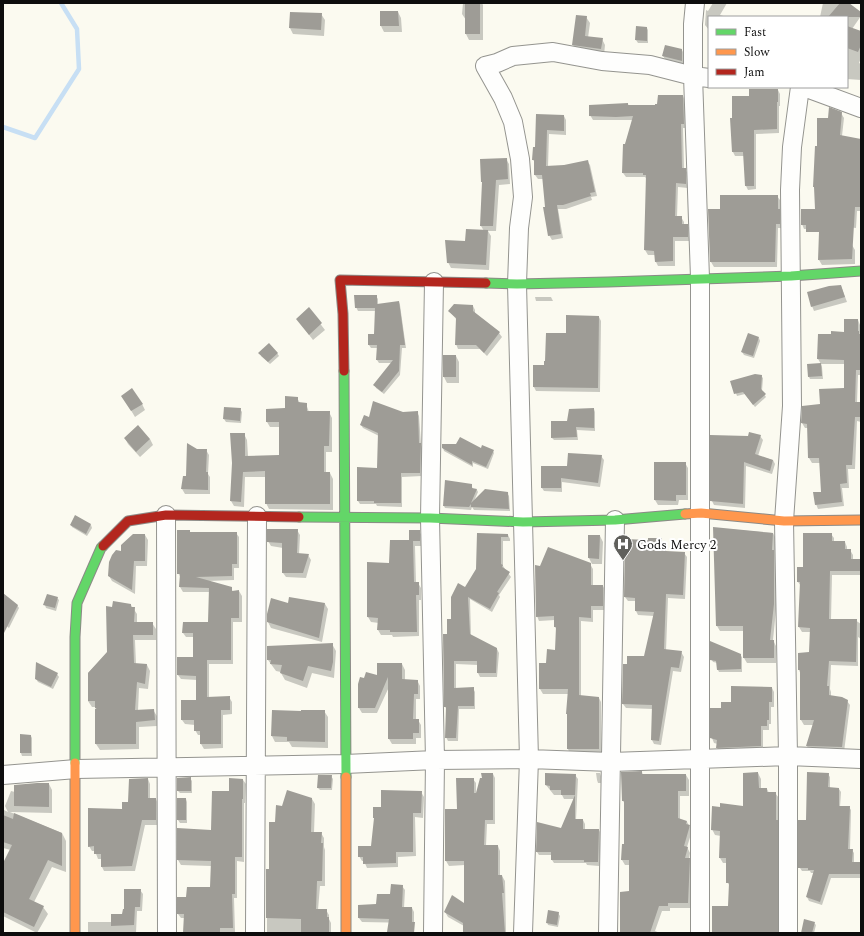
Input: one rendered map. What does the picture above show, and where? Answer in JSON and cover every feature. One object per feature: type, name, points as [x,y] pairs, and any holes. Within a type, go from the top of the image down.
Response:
[{"type":"street","points":[[695,3],[693,24],[701,77],[700,933]]},
{"type":"street","points":[[523,933],[528,759],[517,284],[519,228],[523,197],[520,159],[513,122],[503,98],[486,66],[512,56],[553,52],[602,61],[650,65],[701,77]]},
{"type":"street","points":[[788,933],[788,756],[784,521],[792,406],[790,190],[792,147],[800,88]]},
{"type":"street","points":[[807,88],[861,108]]},
{"type":"street","points":[[346,933],[345,518],[343,314],[340,280],[517,284],[791,276],[861,271]]},
{"type":"street","points":[[433,933],[435,760],[430,518],[434,282]]},
{"type":"street","points":[[75,933],[75,637],[77,602],[101,548],[128,521],[166,515],[430,518],[523,522],[615,520],[701,513],[784,521],[861,520]]},
{"type":"street","points":[[166,515],[168,933]]},
{"type":"street","points":[[255,933],[257,516]]},
{"type":"street","points":[[608,933],[615,520]]},
{"type":"street","points":[[3,775],[76,769],[345,764],[435,760],[528,759],[611,762],[788,756],[861,759]]},
{"type":"building","points":[[465,3],[480,3],[480,34],[465,34]]},
{"type":"building","points":[[840,3],[849,3],[861,12],[861,17],[829,16]]},
{"type":"building","points":[[380,11],[398,11],[399,26],[380,26]]},
{"type":"building","points":[[290,12],[322,13],[321,30],[289,28]]},
{"type":"building","points":[[576,15],[587,16],[585,36],[603,38],[601,49],[572,45]]},
{"type":"building","points":[[636,26],[647,27],[647,41],[635,40]]},
{"type":"building","points":[[848,26],[861,31],[861,45],[858,52],[848,48]]},
{"type":"building","points":[[665,45],[682,49],[682,61],[662,56]]},
{"type":"building","points":[[749,89],[778,89],[777,129],[754,130],[754,186],[745,186],[743,152],[732,152],[730,118],[732,118],[732,96],[749,96]]},
{"type":"building","points":[[658,95],[683,95],[684,124],[681,124],[682,168],[686,168],[686,184],[676,183],[675,216],[682,216],[682,224],[688,224],[688,237],[673,237],[673,261],[655,262],[654,251],[644,250],[646,175],[643,175],[643,173],[622,173],[623,144],[625,144],[633,116],[589,116],[589,105],[628,103],[628,105],[655,105],[657,104]]},
{"type":"building","points":[[829,107],[842,112],[840,135],[861,139],[860,207],[855,207],[852,259],[818,260],[819,232],[806,232],[806,225],[801,225],[801,209],[815,209],[813,187],[815,146],[817,146],[817,118],[828,118]]},
{"type":"building","points":[[536,114],[564,115],[564,131],[547,130],[546,166],[564,165],[588,160],[595,192],[590,193],[591,196],[563,205],[557,205],[561,234],[548,236],[543,207],[545,207],[542,175],[534,175],[534,160],[532,160],[533,147],[535,147]]},
{"type":"building","points":[[507,158],[508,179],[496,180],[493,226],[480,226],[482,182],[480,159]]},
{"type":"building","points":[[720,195],[778,195],[780,224],[776,224],[775,262],[710,262],[708,209],[720,209]]},
{"type":"building","points":[[466,229],[488,230],[486,265],[447,263],[445,240],[465,241]]},
{"type":"building","points":[[841,285],[845,297],[811,307],[807,292],[829,286]]},
{"type":"building","points":[[354,295],[377,295],[377,304],[399,301],[405,345],[400,345],[399,371],[382,392],[373,385],[393,360],[376,360],[377,345],[368,345],[368,334],[374,334],[375,308],[355,308]]},
{"type":"building","points":[[454,304],[473,305],[473,311],[500,332],[484,353],[476,345],[455,345],[456,318],[448,311]]},
{"type":"building","points":[[309,307],[322,323],[309,335],[296,319]]},
{"type":"building","points":[[566,315],[599,316],[598,388],[533,387],[533,365],[544,365],[545,361],[546,333],[566,333]]},
{"type":"building","points":[[844,319],[858,319],[858,331],[859,334],[861,334],[861,370],[856,370],[855,402],[861,402],[861,417],[855,417],[852,465],[846,465],[847,483],[840,484],[842,502],[815,505],[813,492],[821,492],[819,458],[808,458],[807,424],[801,423],[802,406],[820,404],[819,389],[844,388],[844,360],[817,359],[818,334],[831,334],[831,331],[844,332]]},
{"type":"building","points":[[748,333],[759,337],[753,356],[741,352]]},
{"type":"building","points":[[269,343],[278,353],[268,362],[258,353]]},
{"type":"building","points":[[443,355],[456,355],[456,377],[443,377]]},
{"type":"building","points":[[821,363],[822,376],[808,377],[807,364]]},
{"type":"building","points":[[755,374],[762,375],[761,389],[766,394],[753,405],[743,392],[734,394],[730,381]]},
{"type":"building","points":[[132,388],[143,404],[131,411],[121,396]]},
{"type":"building","points":[[285,396],[298,397],[298,402],[307,403],[307,411],[330,411],[329,446],[324,446],[324,472],[330,472],[330,504],[265,504],[265,471],[243,472],[241,502],[230,501],[232,463],[230,433],[245,433],[245,456],[279,455],[279,422],[266,422],[266,409],[285,408]]},
{"type":"building","points":[[373,401],[403,412],[418,411],[419,443],[421,443],[420,473],[401,473],[401,503],[374,503],[374,501],[357,501],[357,467],[377,468],[378,433],[360,425],[364,415],[369,417]]},
{"type":"building","points":[[224,407],[241,408],[240,421],[223,419]]},
{"type":"building","points":[[594,408],[594,428],[576,427],[577,437],[551,438],[551,421],[567,421],[569,409]]},
{"type":"building","points":[[138,425],[150,439],[136,452],[124,438]]},
{"type":"building","points":[[749,432],[761,435],[755,454],[773,460],[770,471],[744,462],[743,504],[710,501],[710,435],[748,436]]},
{"type":"building","points":[[460,437],[481,448],[482,445],[494,450],[486,467],[472,461],[472,465],[442,448],[442,444],[456,444]]},
{"type":"building","points":[[187,443],[197,449],[207,449],[206,472],[208,472],[208,490],[181,489],[183,476],[186,476]]},
{"type":"building","points":[[568,453],[602,455],[598,483],[561,478],[561,488],[541,488],[541,466],[567,466]]},
{"type":"building","points":[[654,462],[686,462],[686,495],[676,495],[676,501],[654,500]]},
{"type":"building","points":[[445,480],[472,484],[472,488],[477,489],[471,503],[485,489],[508,492],[509,509],[471,507],[471,504],[469,507],[443,506]]},
{"type":"building","points":[[75,515],[91,524],[86,534],[70,525]]},
{"type":"building","points":[[713,527],[773,533],[772,550],[774,550],[774,604],[770,640],[774,640],[774,658],[743,658],[743,626],[716,626]]},
{"type":"building","points":[[267,529],[298,529],[297,553],[309,554],[303,573],[282,573],[282,543],[267,542]]},
{"type":"building","points":[[177,530],[190,530],[190,532],[237,532],[237,564],[232,564],[232,576],[196,577],[232,587],[232,591],[239,590],[239,618],[231,618],[231,660],[207,660],[207,697],[230,696],[230,710],[221,710],[221,744],[200,744],[200,731],[194,731],[194,720],[181,720],[181,700],[196,700],[196,676],[177,675],[177,657],[193,657],[193,633],[182,633],[183,622],[208,622],[209,588],[179,587],[180,574],[177,574]]},
{"type":"building","points":[[409,530],[420,530],[420,541],[413,541],[414,582],[419,582],[419,595],[416,595],[417,632],[390,632],[390,630],[377,630],[378,618],[367,617],[367,562],[389,563],[390,540],[409,540]]},
{"type":"building","points":[[477,533],[508,534],[508,537],[501,537],[501,564],[503,565],[502,567],[510,572],[497,592],[499,593],[490,609],[468,597],[470,634],[497,648],[496,673],[477,673],[477,661],[454,661],[454,688],[474,687],[474,706],[458,706],[456,738],[445,738],[446,707],[444,707],[443,634],[447,634],[447,619],[451,619],[451,597],[458,583],[465,587],[476,569]]},
{"type":"building","points":[[803,533],[832,533],[832,541],[845,541],[845,549],[851,549],[851,559],[861,559],[861,571],[830,571],[829,619],[857,619],[856,662],[829,661],[827,686],[829,686],[829,695],[842,697],[848,700],[842,747],[806,746],[814,720],[800,720],[800,670],[798,670],[798,653],[809,652],[810,628],[798,627],[800,582],[797,582],[797,567],[803,567]]},
{"type":"building","points":[[133,534],[145,534],[145,561],[134,561],[132,590],[108,576],[109,562],[112,555],[116,550],[121,551],[121,545]]},
{"type":"building","points":[[588,535],[600,535],[599,559],[588,558]]},
{"type":"building","points":[[648,538],[662,538],[661,547],[666,548],[666,551],[685,552],[683,595],[666,594],[664,649],[682,651],[679,668],[671,667],[659,741],[651,740],[652,705],[622,704],[623,664],[627,664],[627,656],[644,656],[654,612],[635,611],[635,598],[624,597],[625,539],[648,540]]},
{"type":"building","points":[[548,547],[591,563],[591,585],[603,585],[603,606],[591,606],[591,618],[579,617],[579,695],[599,697],[599,749],[567,749],[566,714],[568,689],[539,689],[539,663],[546,663],[547,649],[555,650],[556,627],[554,627],[554,616],[536,617],[535,565],[540,566]]},
{"type":"building","points":[[3,593],[18,605],[3,635]]},
{"type":"building","points":[[47,594],[58,597],[55,608],[43,605]]},
{"type":"building","points":[[289,597],[325,603],[319,638],[267,622],[267,614],[271,598],[288,603]]},
{"type":"building","points":[[113,601],[131,604],[131,607],[135,607],[134,622],[153,622],[153,635],[133,635],[134,663],[147,664],[145,684],[137,682],[135,710],[154,709],[155,720],[136,722],[136,744],[95,744],[95,709],[97,709],[95,708],[95,701],[88,701],[88,673],[107,652],[106,606],[112,607]]},
{"type":"building","points":[[710,641],[741,654],[741,669],[717,670],[716,661],[710,660]]},
{"type":"building","points":[[333,643],[333,662],[331,671],[308,666],[303,681],[280,673],[282,665],[270,664],[271,660],[267,660],[267,646]]},
{"type":"building","points":[[36,662],[58,673],[51,687],[35,679]]},
{"type":"building","points":[[377,663],[402,663],[402,679],[418,680],[418,694],[414,694],[413,719],[419,719],[419,733],[413,733],[413,739],[388,739],[388,677],[375,708],[358,708],[358,684],[360,677],[364,678],[366,672],[377,675]]},
{"type":"building","points":[[731,686],[772,687],[772,702],[769,702],[769,720],[767,720],[767,726],[761,726],[761,746],[716,748],[717,740],[710,738],[710,708],[721,708],[721,702],[731,702]]},
{"type":"building","points":[[272,710],[325,710],[325,742],[287,741],[287,737],[271,736]]},
{"type":"building","points":[[20,734],[31,735],[31,753],[20,753]]},
{"type":"building","points":[[642,771],[642,774],[686,774],[686,791],[678,791],[678,818],[687,821],[686,824],[690,825],[684,846],[688,847],[685,858],[690,858],[688,903],[668,903],[668,906],[659,906],[650,933],[620,933],[620,892],[629,891],[629,860],[621,860],[622,844],[624,844],[624,801],[622,801],[621,772]]},
{"type":"building","points":[[758,772],[759,788],[767,788],[767,792],[776,792],[776,820],[778,820],[778,933],[712,933],[712,906],[728,906],[729,883],[726,883],[726,858],[719,858],[720,831],[711,830],[712,806],[720,807],[720,803],[743,806],[743,773]]},
{"type":"building","points":[[807,772],[829,773],[828,787],[839,788],[839,806],[850,806],[848,849],[853,849],[852,862],[860,862],[860,874],[829,874],[820,902],[806,897],[814,870],[808,870],[808,868],[798,868],[798,820],[806,820]]},
{"type":"building","points":[[481,773],[493,773],[493,820],[485,820],[484,845],[498,845],[498,875],[502,875],[505,933],[463,933],[463,923],[444,912],[452,895],[464,903],[464,861],[445,861],[445,809],[457,809],[456,778],[474,778],[474,793],[476,793],[480,778],[482,778]]},
{"type":"building","points":[[545,773],[576,774],[575,795],[561,795],[561,790],[550,790],[550,786],[545,785]]},
{"type":"building","points":[[318,775],[332,775],[331,788],[317,788]]},
{"type":"building","points":[[191,777],[191,791],[177,791],[177,778]]},
{"type":"building","points":[[148,778],[148,798],[156,798],[156,820],[142,820],[132,866],[101,867],[101,854],[94,854],[94,846],[88,847],[88,808],[122,809],[122,802],[128,802],[129,779]]},
{"type":"building","points":[[229,778],[243,779],[242,857],[235,857],[235,894],[232,894],[233,928],[220,928],[220,933],[183,933],[184,914],[177,914],[177,897],[186,897],[187,887],[210,887],[211,861],[177,860],[177,828],[211,830],[212,791],[229,791]]},
{"type":"building","points":[[49,783],[49,807],[14,806],[14,785]]},
{"type":"building","points":[[287,790],[312,798],[311,832],[322,832],[322,881],[317,881],[316,909],[327,909],[327,917],[329,917],[329,933],[301,933],[301,919],[266,918],[266,869],[269,869],[269,822],[275,822],[276,805],[282,806]]},
{"type":"building","points":[[381,790],[422,791],[421,813],[413,813],[413,852],[396,852],[396,863],[363,864],[363,857],[358,857],[358,846],[371,846],[374,818],[373,807],[381,807]]},
{"type":"building","points":[[575,795],[575,819],[583,819],[583,829],[599,829],[598,862],[584,862],[584,860],[551,860],[551,852],[536,852],[537,822],[561,828]]},
{"type":"building","points":[[177,798],[186,798],[186,820],[177,820]]},
{"type":"building","points":[[14,813],[62,833],[62,866],[48,860],[29,899],[44,906],[34,927],[3,912],[3,863],[12,845],[3,842],[3,815],[13,819]]},
{"type":"building","points":[[391,884],[403,885],[402,907],[412,907],[412,922],[415,922],[414,933],[387,932],[389,919],[358,918],[358,905],[376,904],[377,894],[390,894]]},
{"type":"building","points":[[124,889],[141,889],[140,907],[135,907],[134,925],[111,926],[111,914],[122,914],[124,909]]},
{"type":"building","points":[[548,910],[559,912],[557,925],[546,923]]},
{"type":"building","points":[[804,919],[815,922],[812,933],[801,933]]},
{"type":"waterway","points":[[3,127],[35,138],[79,69],[77,29],[61,3]]},
{"type":"traffic: fast","points":[[486,283],[517,284],[608,282],[791,276],[861,271]]},
{"type":"traffic: fast","points":[[344,371],[346,777]]},
{"type":"traffic: fast","points":[[299,517],[430,518],[523,522],[615,520],[685,514]]},
{"type":"traffic: fast","points":[[75,763],[75,637],[77,603],[103,546]]},
{"type":"traffic: slow","points":[[685,514],[701,513],[784,521],[861,520]]},
{"type":"traffic: slow","points":[[75,763],[75,933]]},
{"type":"traffic: slow","points":[[346,777],[346,933]]},
{"type":"traffic: jam","points":[[344,371],[343,314],[340,280],[486,283]]},
{"type":"traffic: jam","points":[[103,546],[128,521],[166,515],[299,517]]},
{"type":"place","name":"Gods Mercy 2","points":[[623,561]]}]
